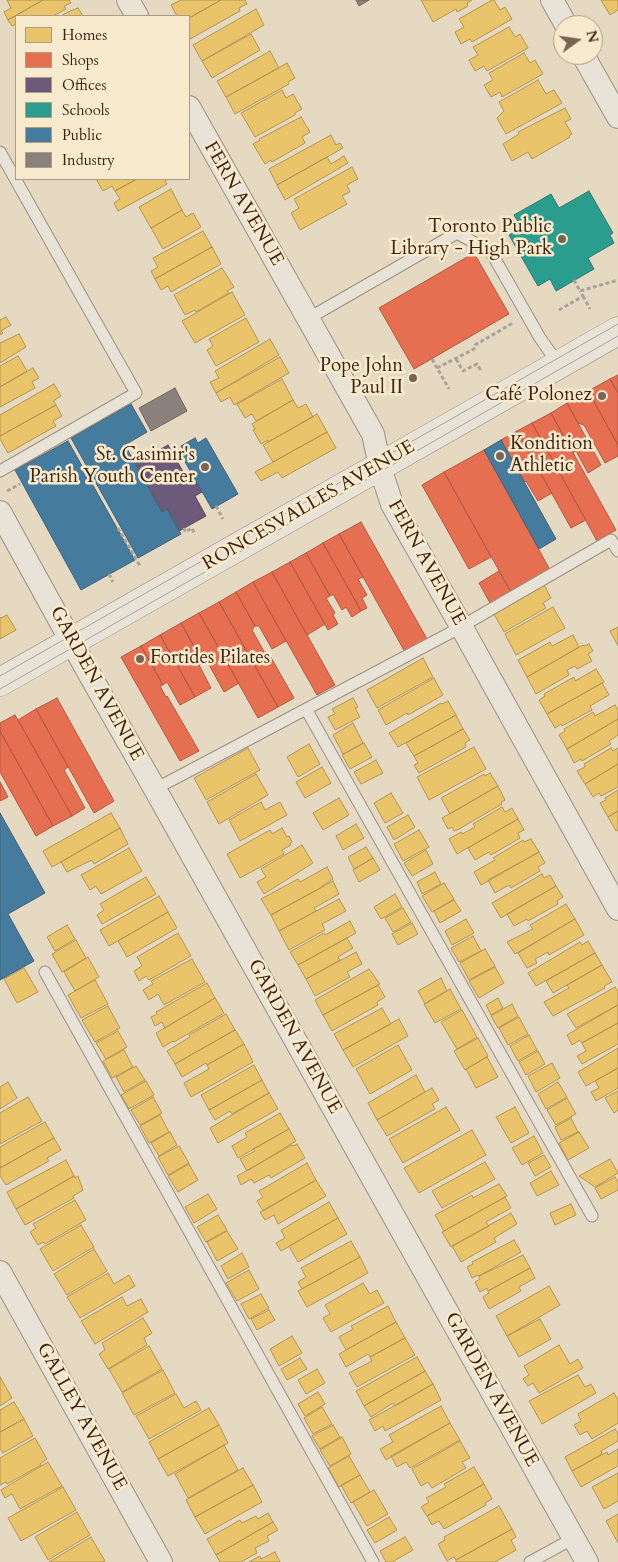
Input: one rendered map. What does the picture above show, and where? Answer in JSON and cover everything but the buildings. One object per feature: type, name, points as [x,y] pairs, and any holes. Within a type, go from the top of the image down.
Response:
[{"type":"street","points":[[128,0],[136,15]]},
{"type":"street","points":[[552,0],[560,15]]},
{"type":"street","points":[[589,65],[618,117]]},
{"type":"street","name":"FERN AVENUE","points":[[190,110],[373,434],[380,466],[392,504],[462,626],[618,909]]},
{"type":"street","name":"RONCESVALLES AVENUE","points":[[0,682],[618,331]]},
{"type":"street","name":"GARDEN AVENUE","points":[[2,502],[72,642],[588,1562]]},
{"type":"street","name":"GALLEY AVENUE","points":[[0,1272],[161,1562]]},
{"type":"lane","points":[[0,152],[15,179]]},
{"type":"lane","points":[[0,470],[136,393],[16,180]]},
{"type":"lane","points":[[308,318],[457,233],[490,252],[527,316],[559,365]]},
{"type":"lane","points":[[155,789],[462,626],[612,540],[618,552]]},
{"type":"lane","points":[[306,709],[592,1216]]},
{"type":"lane","points":[[44,972],[373,1562]]},
{"type":"lane","points":[[530,1562],[574,1538]]},
{"type":"path","points":[[574,280],[590,309]]},
{"type":"path","points":[[580,291],[618,280]]},
{"type":"path","points":[[559,310],[582,296]]},
{"type":"path","points":[[437,368],[474,349],[475,345],[527,316]]},
{"type":"path","points":[[432,359],[449,389]]},
{"type":"path","points":[[456,359],[463,372],[477,364],[481,371]]},
{"type":"path","points":[[2,502],[20,484]]},
{"type":"path","points":[[216,506],[223,519]]},
{"type":"path","points":[[118,528],[140,566]]},
{"type":"path","points":[[184,528],[185,532],[192,528],[195,535]]},
{"type":"path","points":[[109,574],[113,582]]},
{"type":"tram line","points":[[0,676],[618,324]]},
{"type":"tram line","points":[[0,689],[618,336]]},
{"type":"place","name":"Toronto Public Library - High Park","points":[[562,239]]},
{"type":"place","name":"Pope John Paul II","points":[[413,378]]},
{"type":"place","name":"Café Polonez","points":[[602,396]]},
{"type":"place","name":"Kondition Athletic","points":[[500,456]]},
{"type":"place","name":"St. Casimir's Parish Youth Center","points":[[205,467]]},
{"type":"place","name":"Fortides Pilates","points":[[140,659]]}]
